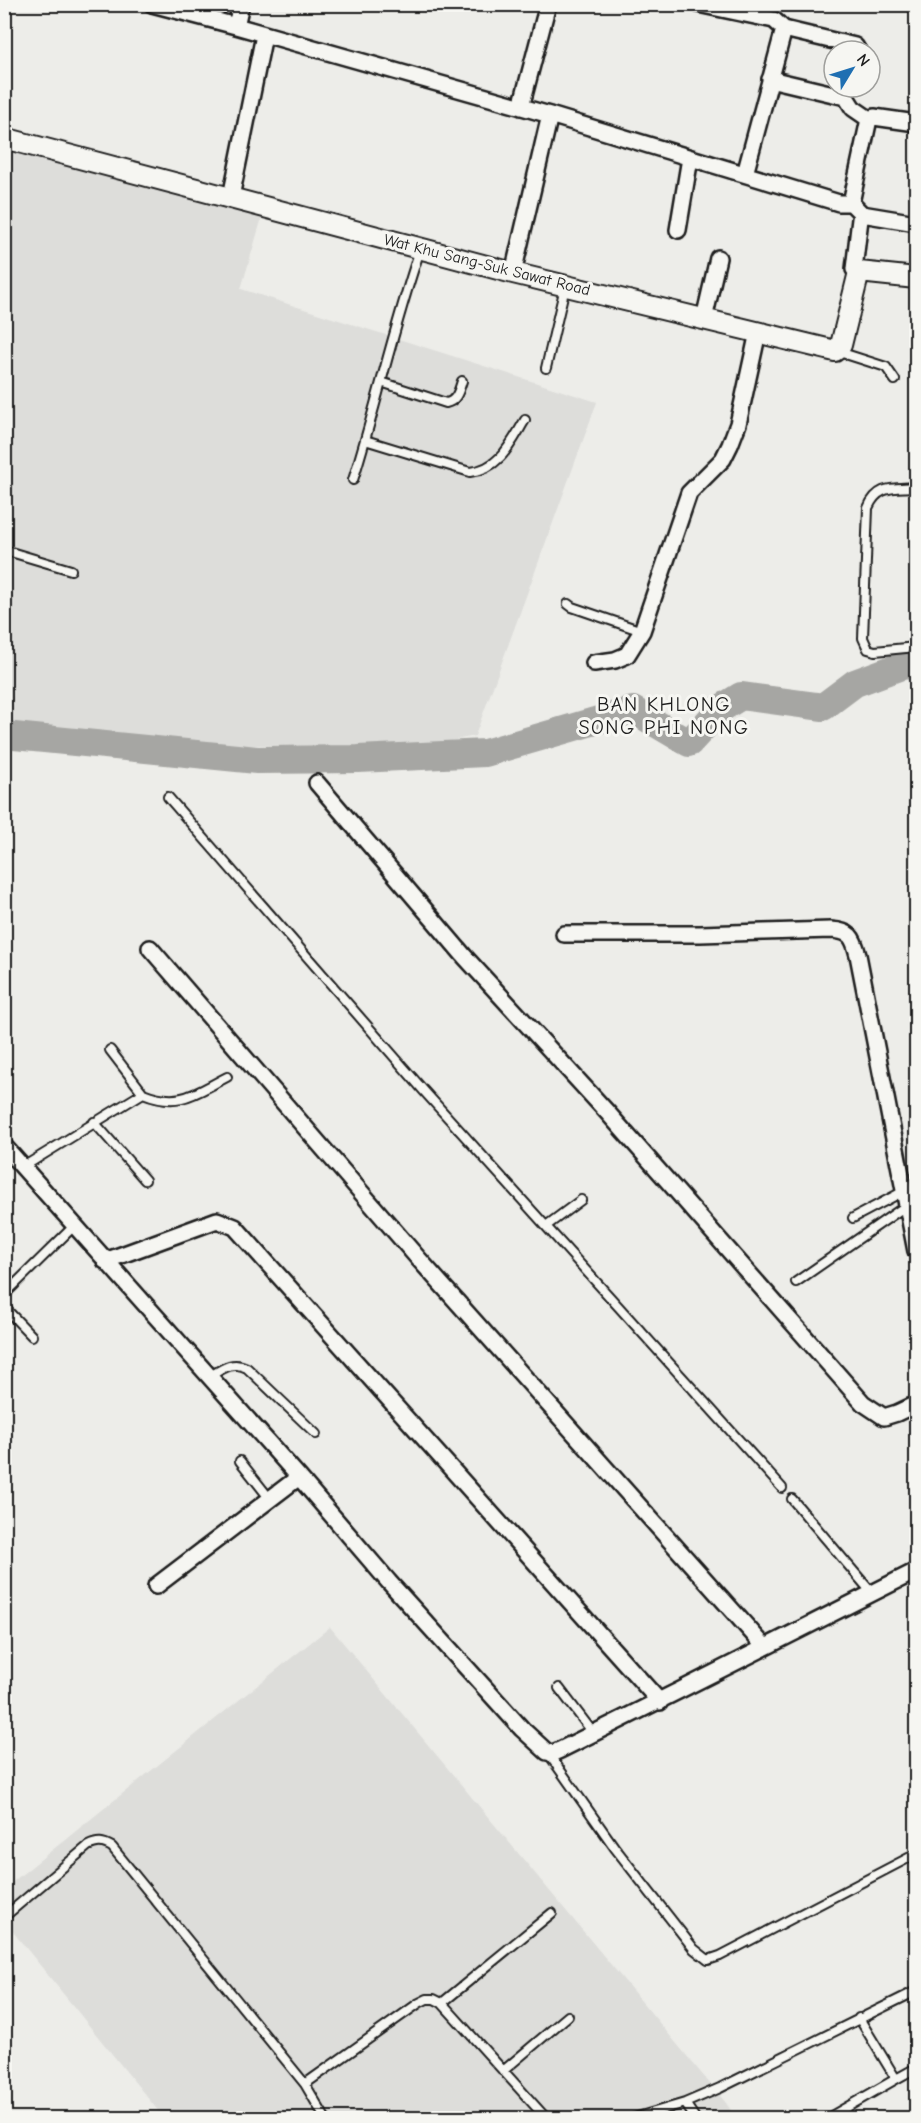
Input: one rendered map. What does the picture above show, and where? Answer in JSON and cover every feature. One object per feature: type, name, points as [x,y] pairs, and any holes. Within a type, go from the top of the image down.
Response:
[{"type":"street","points":[[152,4],[550,114],[839,203],[851,203],[862,214],[916,223]]},
{"type":"street","points":[[236,26],[242,4]]},
{"type":"street","points":[[521,107],[548,4]]},
{"type":"street","points":[[698,4],[774,20],[784,29],[826,39]]},
{"type":"street","points":[[745,174],[784,29]]},
{"type":"street","points":[[231,197],[264,35]]},
{"type":"street","points":[[771,79],[822,88]]},
{"type":"street","points":[[850,99],[853,108],[869,119]]},
{"type":"street","points":[[513,273],[550,114]]},
{"type":"street","points":[[869,119],[874,117],[916,123]]},
{"type":"street","points":[[851,203],[869,119]]},
{"type":"street","name":"Wat Khu Sang-Suk Sawat Road","points":[[4,138],[513,273],[835,351]]},
{"type":"street","points":[[678,230],[690,158]]},
{"type":"street","points":[[862,214],[854,268],[859,272],[916,278]]},
{"type":"street","points":[[704,319],[718,258]]},
{"type":"street","points":[[835,351],[841,345],[859,272]]},
{"type":"street","points":[[594,663],[615,660],[627,655],[642,631],[689,493],[723,459],[730,446],[738,424],[759,332]]},
{"type":"street","points":[[317,783],[465,957],[607,1112],[863,1403],[884,1417],[916,1404]]},
{"type":"street","points":[[564,934],[700,934],[843,930],[850,936],[858,955],[916,1251]]},
{"type":"street","points":[[150,948],[417,1257],[765,1647]]},
{"type":"street","points":[[4,1146],[298,1477],[396,1591],[522,1729],[547,1752],[554,1753],[660,1702],[916,1571]]},
{"type":"street","points":[[105,1261],[217,1220],[235,1227],[660,1702]]},
{"type":"street","points":[[156,1586],[298,1477]]},
{"type":"lane","points":[[353,480],[405,295],[421,248]]},
{"type":"lane","points":[[546,368],[566,286]]},
{"type":"lane","points":[[835,351],[886,367],[895,380]]},
{"type":"lane","points":[[381,382],[446,403],[456,398],[462,381]]},
{"type":"lane","points":[[366,440],[470,472],[480,471],[502,457],[525,420]]},
{"type":"lane","points":[[916,488],[879,491],[872,498],[868,508],[863,638],[868,648],[875,651],[916,647]]},
{"type":"lane","points":[[4,550],[71,570]]},
{"type":"lane","points":[[568,604],[642,631]]},
{"type":"lane","points":[[168,797],[308,960],[782,1488]]},
{"type":"lane","points":[[110,1050],[144,1093],[157,1098],[169,1100],[185,1098],[227,1077]]},
{"type":"lane","points":[[23,1167],[144,1093]]},
{"type":"lane","points":[[94,1122],[145,1180]]},
{"type":"lane","points":[[853,1218],[906,1198]]},
{"type":"lane","points":[[796,1282],[906,1198]]},
{"type":"lane","points":[[546,1226],[581,1200]]},
{"type":"lane","points":[[4,1295],[74,1226]]},
{"type":"lane","points":[[4,1307],[32,1336]]},
{"type":"lane","points":[[209,1377],[230,1365],[240,1364],[247,1368],[316,1434]]},
{"type":"lane","points":[[240,1461],[270,1499]]},
{"type":"lane","points":[[792,1499],[872,1593]]},
{"type":"lane","points":[[560,1688],[594,1734]]},
{"type":"lane","points":[[547,1752],[615,1848],[694,1948],[708,1960],[720,1956],[916,1854]]},
{"type":"lane","points":[[4,1917],[88,1846],[96,1842],[103,1842],[112,1847],[305,2084],[325,2118]]},
{"type":"lane","points":[[442,2003],[552,1912]]},
{"type":"lane","points":[[634,2118],[685,2103],[720,2088],[916,1991]]},
{"type":"lane","points":[[305,2084],[419,2003],[427,1999],[434,1999],[442,2003],[546,2118]]},
{"type":"lane","points":[[503,2071],[568,2016]]},
{"type":"lane","points":[[859,2018],[896,2079]]},
{"type":"lane","points":[[828,2118],[916,2068]]},
{"type":"lane","points":[[685,2103],[694,2118]]},
{"type":"shaded area","points":[[4,148],[263,214],[241,289],[597,402],[475,736],[417,748],[244,745],[5,732]]},
{"type":"shaded area","points":[[330,1627],[726,2103],[736,2118],[164,2118],[5,1922],[5,1888]]},
{"type":"waterway","points":[[4,735],[257,760],[358,759],[485,753],[633,710],[689,743],[720,709],[741,696],[823,707],[855,683],[901,666],[916,664]]},
{"type":"district","name":"BAN KHLONG SONG PHI NONG","points":[[664,716]]}]
